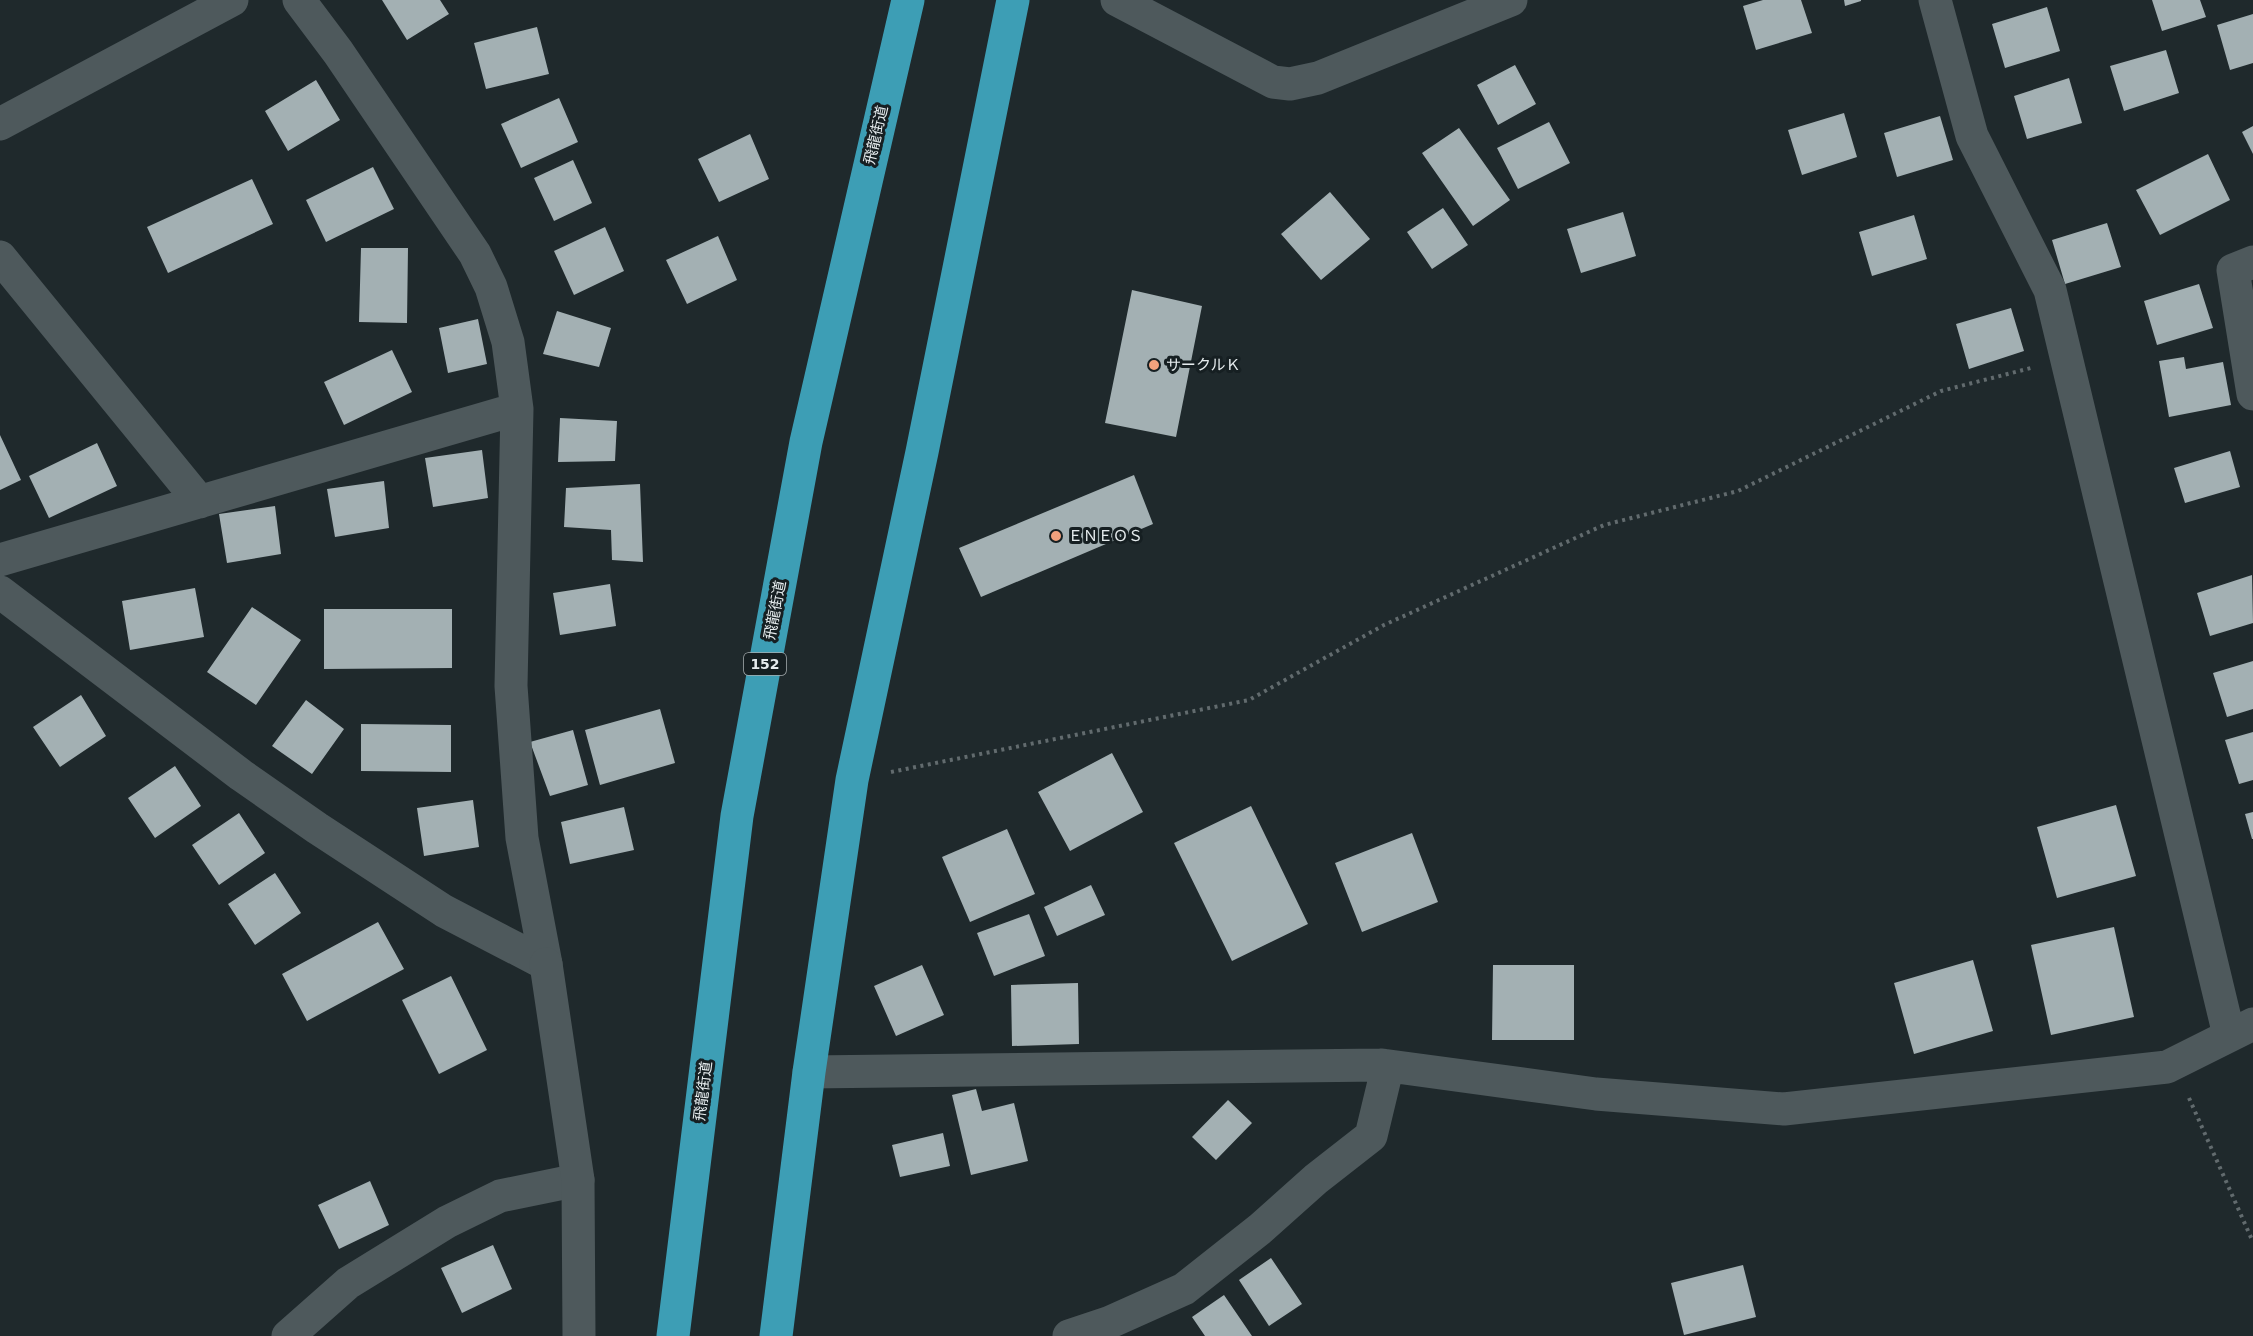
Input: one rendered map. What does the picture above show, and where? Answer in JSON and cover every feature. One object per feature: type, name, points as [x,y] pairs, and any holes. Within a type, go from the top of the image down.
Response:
[{"type":"highway","name":"飛龍街道","points":[[673,1336],[737,816],[806,442],[908,0]]},
{"type":"highway","points":[[776,1336],[809,1072],[852,780],[922,452],[1013,0]]},
{"type":"street","points":[[0,124],[232,0]]},
{"type":"street","points":[[299,0],[338,51],[475,254],[491,287],[508,342],[517,409],[518,469],[511,686],[522,838],[546,964],[578,1180],[579,1336]]},
{"type":"street","points":[[1117,0],[1273,82],[1290,84],[1317,78],[1511,0]]},
{"type":"street","points":[[809,1072],[1382,1065],[1596,1094],[1784,1108],[2167,1067],[2241,1030],[2050,290],[1972,136],[1935,0]]},
{"type":"street","points":[[0,257],[200,502]]},
{"type":"street","points":[[2253,262],[2233,270],[2253,393]]},
{"type":"street","points":[[0,560],[517,409]]},
{"type":"street","points":[[0,592],[232,768],[317,828],[444,911],[546,964]]},
{"type":"street","points":[[1069,1336],[1108,1323],[1184,1289],[1371,1136],[1384,1082],[1382,1065]]},
{"type":"street","points":[[288,1336],[348,1283],[447,1222],[500,1196],[578,1180]]},
{"type":"path","points":[[852,780],[1249,700],[1383,625],[1604,525],[1738,491],[1941,391],[2067,359]]},
{"type":"path","points":[[2194,1089],[2188,1098],[2253,1242]]},
{"type":"building","points":[[382,0],[440,0],[449,14],[407,40]]},
{"type":"building","points":[[1763,0],[1801,0],[1812,33],[1756,50],[1743,6]]},
{"type":"building","points":[[1844,0],[1861,0],[1861,1],[1845,6]]},
{"type":"building","points":[[2152,0],[2200,0],[2206,17],[2162,31]]},
{"type":"building","points":[[2047,7],[2060,51],[2005,68],[1992,24]]},
{"type":"building","points":[[2253,14],[2253,63],[2230,70],[2217,25]]},
{"type":"building","points":[[537,27],[549,74],[486,89],[474,43]]},
{"type":"building","points":[[2166,50],[2179,93],[2124,111],[2110,66]]},
{"type":"building","points":[[1515,65],[1536,104],[1498,125],[1477,85]]},
{"type":"building","points":[[2069,78],[2082,123],[2027,139],[2014,96]]},
{"type":"building","points":[[316,80],[340,120],[288,151],[265,111]]},
{"type":"building","points":[[559,98],[578,142],[521,168],[501,124]]},
{"type":"building","points":[[1844,113],[1857,157],[1802,175],[1788,130]]},
{"type":"building","points":[[1940,116],[1953,160],[1897,177],[1884,133]]},
{"type":"building","points":[[1549,122],[1570,163],[1518,189],[1497,148]]},
{"type":"building","points":[[2253,126],[2253,154],[2242,132]]},
{"type":"building","points":[[1459,128],[1510,200],[1473,226],[1422,153]]},
{"type":"building","points":[[750,134],[769,179],[719,202],[698,159]]},
{"type":"building","points":[[2208,154],[2230,200],[2160,235],[2136,190]]},
{"type":"building","points":[[573,160],[592,203],[554,221],[534,178]]},
{"type":"building","points":[[373,167],[394,209],[326,242],[306,200]]},
{"type":"building","points":[[252,179],[273,224],[168,273],[147,227]]},
{"type":"building","points":[[1330,192],[1370,239],[1321,280],[1281,234]]},
{"type":"building","points":[[1443,208],[1468,245],[1432,269],[1407,232]]},
{"type":"building","points":[[1623,212],[1636,256],[1581,273],[1567,229]]},
{"type":"building","points":[[1914,215],[1927,259],[1872,276],[1859,232]]},
{"type":"building","points":[[2107,223],[2121,267],[2065,284],[2052,240]]},
{"type":"building","points":[[605,227],[624,271],[574,295],[554,251]]},
{"type":"building","points":[[718,236],[737,280],[687,304],[666,260]]},
{"type":"building","points":[[361,248],[408,248],[407,323],[359,322]]},
{"type":"building","points":[[2199,284],[2213,328],[2157,345],[2144,301]]},
{"type":"building","name":"サークルＫ","points":[[1132,290],[1202,306],[1176,437],[1105,423]]},
{"type":"building","points":[[2011,308],[2024,351],[1969,369],[1956,324]]},
{"type":"building","points":[[557,311],[611,328],[599,367],[543,354]]},
{"type":"building","points":[[478,319],[487,364],[448,373],[439,328]]},
{"type":"building","points":[[392,350],[412,392],[344,425],[324,382]]},
{"type":"building","points":[[2184,357],[2186,369],[2223,362],[2231,405],[2169,417],[2159,361]]},
{"type":"building","points":[[560,418],[617,421],[615,461],[558,462]]},
{"type":"building","points":[[0,435],[21,480],[0,490]]},
{"type":"building","points":[[97,443],[117,486],[49,518],[29,476]]},
{"type":"building","points":[[482,450],[488,498],[433,507],[425,458]]},
{"type":"building","points":[[2230,451],[2240,487],[2185,503],[2174,468]]},
{"type":"building","name":"ＥＮＥＯＳ","points":[[1134,475],[1153,524],[981,597],[959,548]]},
{"type":"building","points":[[384,481],[389,528],[335,537],[327,489]]},
{"type":"building","points":[[640,484],[643,562],[612,560],[611,530],[564,527],[566,488]]},
{"type":"building","points":[[275,506],[281,554],[227,563],[219,514]]},
{"type":"building","points":[[2252,575],[2253,623],[2210,636],[2197,593]]},
{"type":"building","points":[[610,584],[616,626],[560,635],[553,593]]},
{"type":"building","points":[[195,588],[204,637],[130,650],[122,601]]},
{"type":"building","points":[[252,607],[301,640],[256,705],[207,672]]},
{"type":"building","points":[[324,609],[452,609],[452,668],[324,669]]},
{"type":"building","points":[[2253,661],[2253,709],[2227,717],[2213,673]]},
{"type":"building","points":[[81,695],[106,736],[60,767],[33,727]]},
{"type":"building","points":[[306,700],[344,729],[312,774],[272,746]]},
{"type":"building","points":[[660,709],[675,763],[600,785],[585,730]]},
{"type":"building","points":[[361,724],[451,725],[451,772],[361,771]]},
{"type":"building","points":[[573,730],[588,785],[550,796],[530,742]]},
{"type":"building","points":[[2253,732],[2253,780],[2239,784],[2225,740]]},
{"type":"building","points":[[1112,753],[1143,812],[1070,851],[1038,792]]},
{"type":"building","points":[[175,766],[201,806],[155,838],[128,798]]},
{"type":"building","points":[[473,800],[479,847],[424,856],[417,808]]},
{"type":"building","points":[[2116,805],[2136,876],[2057,898],[2037,827]]},
{"type":"building","points":[[1251,806],[1308,924],[1232,961],[1174,843]]},
{"type":"building","points":[[624,807],[634,850],[570,864],[561,822]]},
{"type":"building","points":[[2253,812],[2253,839],[2252,839],[2245,814]]},
{"type":"building","points":[[239,813],[265,853],[219,885],[192,845]]},
{"type":"building","points":[[1007,829],[1035,894],[970,922],[942,857]]},
{"type":"building","points":[[1412,833],[1438,902],[1362,932],[1335,863]]},
{"type":"building","points":[[275,873],[301,913],[255,945],[228,904]]},
{"type":"building","points":[[1091,885],[1105,915],[1057,936],[1044,907]]},
{"type":"building","points":[[1029,914],[1045,956],[994,976],[977,933]]},
{"type":"building","points":[[378,922],[404,969],[307,1021],[282,974]]},
{"type":"building","points":[[2114,927],[2134,1017],[2051,1035],[2031,945]]},
{"type":"building","points":[[1973,960],[1993,1031],[1914,1054],[1894,983]]},
{"type":"building","points":[[922,965],[944,1015],[896,1036],[874,986]]},
{"type":"building","points":[[1493,965],[1574,965],[1574,1040],[1492,1040]]},
{"type":"building","points":[[451,976],[487,1050],[439,1074],[402,1000]]},
{"type":"building","points":[[1078,983],[1079,1044],[1012,1046],[1011,985]]},
{"type":"building","points":[[976,1089],[982,1111],[1014,1103],[1028,1161],[971,1175],[952,1095]]},
{"type":"building","points":[[1228,1100],[1252,1123],[1216,1160],[1192,1137]]},
{"type":"building","points":[[943,1133],[950,1166],[900,1177],[892,1145]]},
{"type":"building","points":[[370,1181],[389,1225],[339,1249],[318,1205]]},
{"type":"building","points":[[493,1245],[512,1289],[462,1313],[441,1268]]},
{"type":"building","points":[[1271,1258],[1302,1304],[1269,1326],[1239,1280]]},
{"type":"building","points":[[1743,1265],[1756,1317],[1684,1335],[1671,1283]]},
{"type":"building","points":[[1224,1295],[1252,1336],[1205,1336],[1192,1317]]},
{"type":"place","name":"サークルＫ","points":[[1154,365]]},
{"type":"place","name":"ＥＮＥＯＳ","points":[[1056,536]]}]
